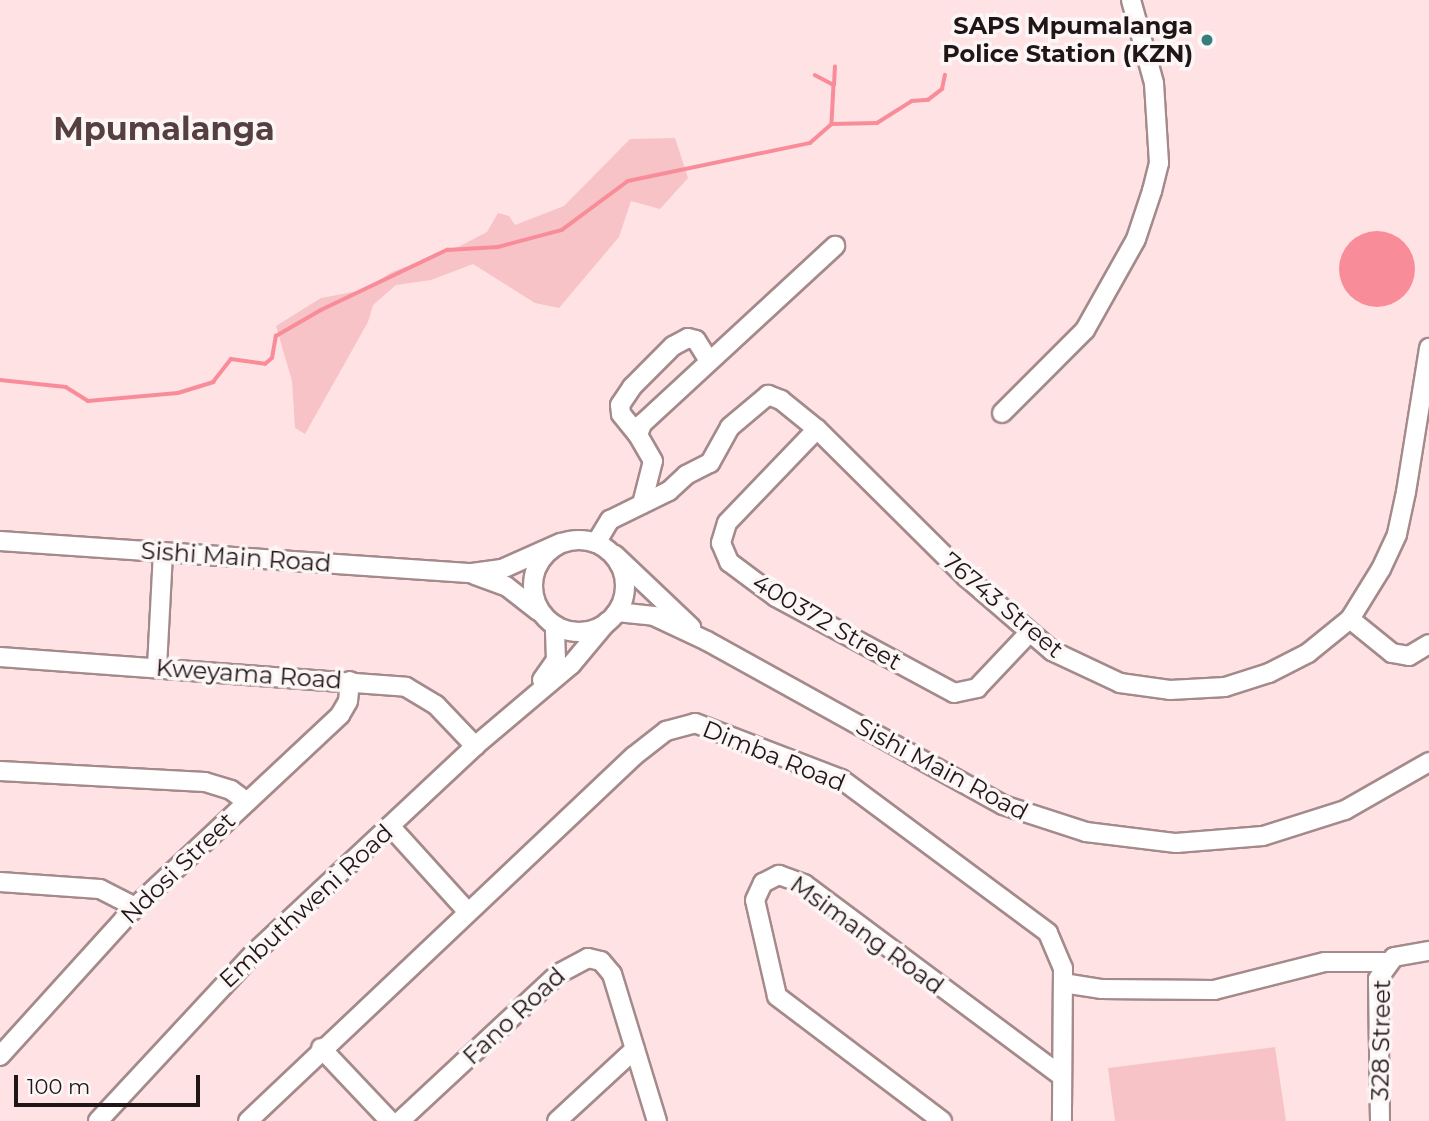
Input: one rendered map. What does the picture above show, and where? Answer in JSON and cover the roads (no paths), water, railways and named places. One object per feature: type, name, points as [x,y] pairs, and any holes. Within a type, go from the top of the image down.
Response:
[{"type":"street","points":[[1002,413],[1085,330],[1136,239],[1152,191],[1159,163],[1154,83],[1131,0]]},
{"type":"street","points":[[638,435],[642,424],[708,359],[740,338],[835,246]]},
{"type":"street","points":[[642,504],[653,461],[638,435],[621,414],[620,405],[632,387],[673,346],[688,338],[696,340],[708,359]]},
{"type":"street","name":"76743 Street","points":[[596,543],[610,520],[710,463],[730,427],[768,395],[781,400],[817,429],[1029,633],[1082,668],[1120,683],[1170,690],[1225,687],[1269,673],[1308,653],[1350,619],[1396,534],[1429,348]]},
{"type":"street","name":"400372 Street","points":[[817,429],[727,523],[724,552],[739,572],[954,693],[976,688],[1029,633]]},
{"type":"street","name":"Sishi Main Road","points":[[0,541],[472,573],[502,569],[560,543]]},
{"type":"street","points":[[560,543],[596,543],[612,553],[625,581],[612,617],[582,632],[548,619],[534,598],[537,566],[560,543]]},
{"type":"street","points":[[157,667],[163,552]]},
{"type":"street","name":"Sishi Main Road","points":[[612,553],[707,640]]},
{"type":"street","name":"Sishi Main Road","points":[[472,573],[506,586],[548,619]]},
{"type":"street","name":"Sishi Main Road","points":[[612,617],[654,616],[707,640],[1003,805],[1043,821],[1127,840],[1176,843],[1263,836],[1345,810],[1429,762]]},
{"type":"street","name":"Embuthweni Road","points":[[98,1121],[204,1004],[475,746],[571,665],[612,617]]},
{"type":"street","name":"Embuthweni Road","points":[[524,702],[556,660],[548,619]]},
{"type":"street","points":[[1350,619],[1392,653],[1409,656],[1429,644]]},
{"type":"street","name":"Kweyama Road","points":[[0,657],[406,687],[422,694],[475,746]]},
{"type":"street","name":"Ndosi Street","points":[[0,1056],[135,907],[340,715],[348,701],[350,681]]},
{"type":"street","name":"Dimba Road","points":[[248,1121],[321,1048],[653,740],[676,726],[695,723],[820,770],[866,796],[1048,933],[1059,951],[1063,983],[1062,1121]]},
{"type":"street","points":[[0,771],[205,782],[231,790],[247,802]]},
{"type":"street","points":[[390,826],[468,912]]},
{"type":"street","name":"Msimang Road","points":[[942,1121],[777,996],[755,900],[763,883],[779,875],[804,884],[1062,1076]]},
{"type":"street","points":[[0,882],[100,889],[135,907]]},
{"type":"street","name":"328 Street","points":[[1380,1121],[1378,979],[1388,962],[1413,951],[1429,951]]},
{"type":"street","name":"Fano Road","points":[[400,1121],[558,974],[579,959],[595,958],[608,967],[657,1121]]},
{"type":"street","points":[[1063,983],[1101,989],[1214,990],[1325,962],[1388,962]]},
{"type":"street","points":[[321,1048],[390,1121]]},
{"type":"street","points":[[557,1121],[635,1049]]},
{"type":"waterway","points":[[834,85],[835,67]]},
{"type":"waterway","points":[[815,75],[834,85],[832,124]]},
{"type":"waterway","points":[[0,380],[66,387],[88,401],[178,393],[213,382],[231,359],[265,364],[272,358],[276,336],[321,310],[447,250],[498,247],[562,230],[628,181],[810,143],[832,124],[877,123],[912,101],[928,100],[942,89],[945,75]]},
{"type":"place","name":"SAPS Mpumalanga Police Station (KZN)","points":[[1207,40]]},
{"type":"district","name":"Mpumalanga","points":[[164,129]]}]
